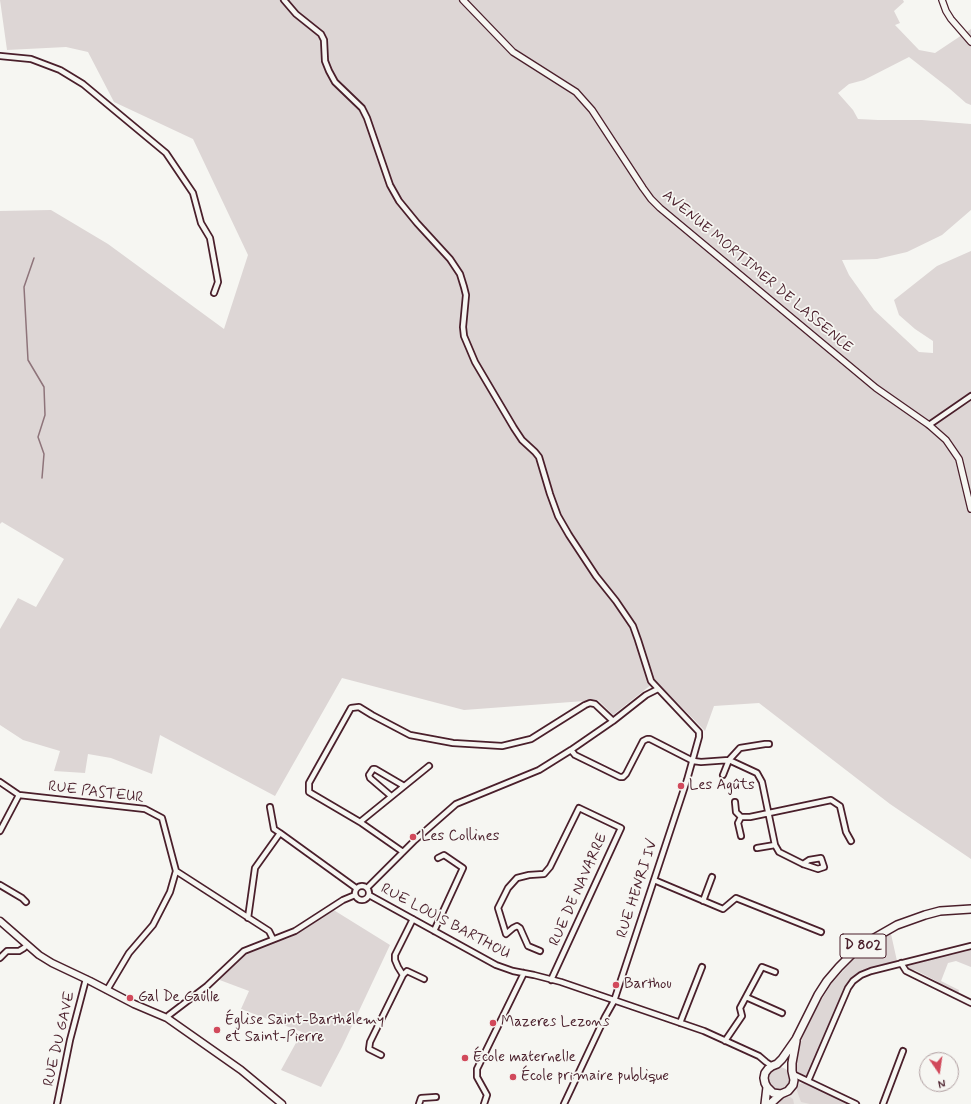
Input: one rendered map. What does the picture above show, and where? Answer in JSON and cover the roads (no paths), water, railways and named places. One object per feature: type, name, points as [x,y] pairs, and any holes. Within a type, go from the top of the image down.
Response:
[{"type":"main road","name":"D 802","points":[[774,1065],[782,1059],[796,1039],[818,995],[827,981],[852,954],[869,941],[897,925],[918,917],[940,912],[971,909]]},
{"type":"main road","points":[[0,921],[39,955],[52,963],[134,1004],[167,1018],[241,1070],[282,1104]]},
{"type":"main road","name":"D 802","points":[[792,1072],[796,1039]]},
{"type":"main road","points":[[770,1104],[781,1094],[788,1091],[794,1080],[792,1072],[785,1066],[774,1065],[765,1073],[764,1083],[773,1093],[781,1094]]},
{"type":"main road","points":[[765,1104],[767,1087]]},
{"type":"street","points":[[284,0],[296,14],[321,34],[324,40],[325,61],[329,71],[335,82],[362,108],[367,118],[390,185],[399,201],[450,259],[460,274],[466,295],[463,327],[464,336],[475,362],[522,440],[539,457],[558,516],[596,576],[616,601],[633,626],[651,681],[658,689],[646,695],[613,721],[539,770],[456,804],[414,840],[367,888]]},
{"type":"street","name":"AVENUE MORTIMER DE LASSENCE","points":[[463,0],[513,52],[580,96],[592,110],[643,188],[660,208],[876,388],[929,425],[946,440],[959,459],[971,509]]},
{"type":"street","points":[[942,0],[951,19],[971,42]]},
{"type":"street","points":[[0,56],[31,59],[60,70],[83,84],[166,153],[193,194],[201,224],[210,238],[218,282],[214,293]]},
{"type":"street","points":[[929,425],[971,396]]},
{"type":"street","name":"RUE HENRI IV","points":[[564,1104],[614,1001],[693,760],[699,737],[698,732],[671,701],[658,689]]},
{"type":"street","points":[[403,852],[360,822],[309,792],[309,783],[351,708],[359,707],[410,735],[453,743],[502,746],[531,739],[584,705],[590,703],[595,704],[613,721]]},
{"type":"street","points":[[571,750],[575,755],[620,777],[623,777],[626,774],[644,741],[647,739],[650,739],[693,760],[701,762],[729,760],[758,773],[762,782],[775,845],[779,852],[803,864]]},
{"type":"street","points":[[723,775],[729,760],[740,748],[769,744]]},
{"type":"street","points":[[360,822],[429,766]]},
{"type":"street","points":[[391,796],[370,778],[369,775],[373,769],[404,786]]},
{"type":"street","points":[[0,782],[19,796],[0,831]]},
{"type":"street","name":"RUE PASTEUR","points":[[19,796],[145,809],[162,818],[176,871]]},
{"type":"street","points":[[735,802],[736,812],[741,817],[750,817],[831,800],[840,806],[846,832],[851,841]]},
{"type":"street","points":[[270,806],[274,830],[356,888]]},
{"type":"street","name":"RUE DE NAVARRE","points":[[540,951],[528,946],[523,932],[517,926],[506,934],[498,908],[508,888],[518,878],[529,875],[544,874],[550,867],[579,808],[621,828],[552,980]]},
{"type":"street","points":[[741,817],[738,823],[741,836]]},
{"type":"street","points":[[248,918],[255,868],[280,833]]},
{"type":"street","points":[[757,848],[775,845]]},
{"type":"street","points":[[434,931],[463,868],[444,855],[438,858]]},
{"type":"street","points":[[107,990],[130,953],[153,925],[170,892],[176,871],[270,931],[273,939]]},
{"type":"street","points":[[703,901],[712,877]]},
{"type":"street","points":[[654,880],[723,909],[736,898],[821,932]]},
{"type":"street","points":[[0,885],[26,902]]},
{"type":"street","points":[[355,895],[358,899],[362,900],[366,899],[369,895],[369,890],[367,888],[358,886],[356,888]]},
{"type":"street","points":[[355,895],[356,888]]},
{"type":"street","points":[[167,1018],[207,986],[244,951],[295,931],[343,900],[355,895]]},
{"type":"street","name":"RUE LOUIS BARTHOU","points":[[369,895],[496,964],[513,971],[552,980],[704,1031],[759,1056],[766,1062],[774,1065]]},
{"type":"street","points":[[403,974],[395,960],[395,955],[413,919]]},
{"type":"street","points":[[0,958],[7,950],[18,951],[27,945]]},
{"type":"street","points":[[808,1081],[848,988],[853,981],[861,975],[871,971],[971,946]]},
{"type":"street","points":[[901,963],[906,971],[971,1003]]},
{"type":"street","points":[[680,1024],[702,967]]},
{"type":"street","points":[[724,1041],[742,1016],[740,1008],[762,967],[775,972]]},
{"type":"street","points":[[381,1055],[369,1049],[370,1042],[403,974],[407,971],[424,979]]},
{"type":"street","points":[[484,1104],[487,1095],[478,1077],[477,1069],[524,973]]},
{"type":"street","name":"RUE DU GAVE","points":[[57,1104],[70,1040],[86,980]]},
{"type":"street","points":[[746,997],[782,1013]]},
{"type":"street","points":[[883,1104],[903,1051]]},
{"type":"street","points":[[759,1056],[764,1065],[765,1073]]},
{"type":"street","points":[[792,1072],[856,1104]]},
{"type":"street","points":[[792,1085],[802,1081],[808,1081]]},
{"type":"street","points":[[420,1104],[421,1098],[436,1098]]},
{"type":"waterway","points":[[34,258],[24,287],[28,360],[44,387],[45,415],[38,437],[44,454],[42,478]]},
{"type":"place","name":"Les Agûts","points":[[681,786]]},
{"type":"place","name":"Les Collines","points":[[413,837]]},
{"type":"place","name":"Barthou","points":[[616,985]]},
{"type":"place","name":"Gal De Gaulle","points":[[130,998]]},
{"type":"place","name":"Mazeres Lezons","points":[[493,1023]]},
{"type":"place","name":"Église Saint-Barthélemy et Saint-Pierre","points":[[217,1030]]},
{"type":"place","name":"École maternelle","points":[[465,1058]]},
{"type":"place","name":"École primaire publique","points":[[513,1077]]}]
